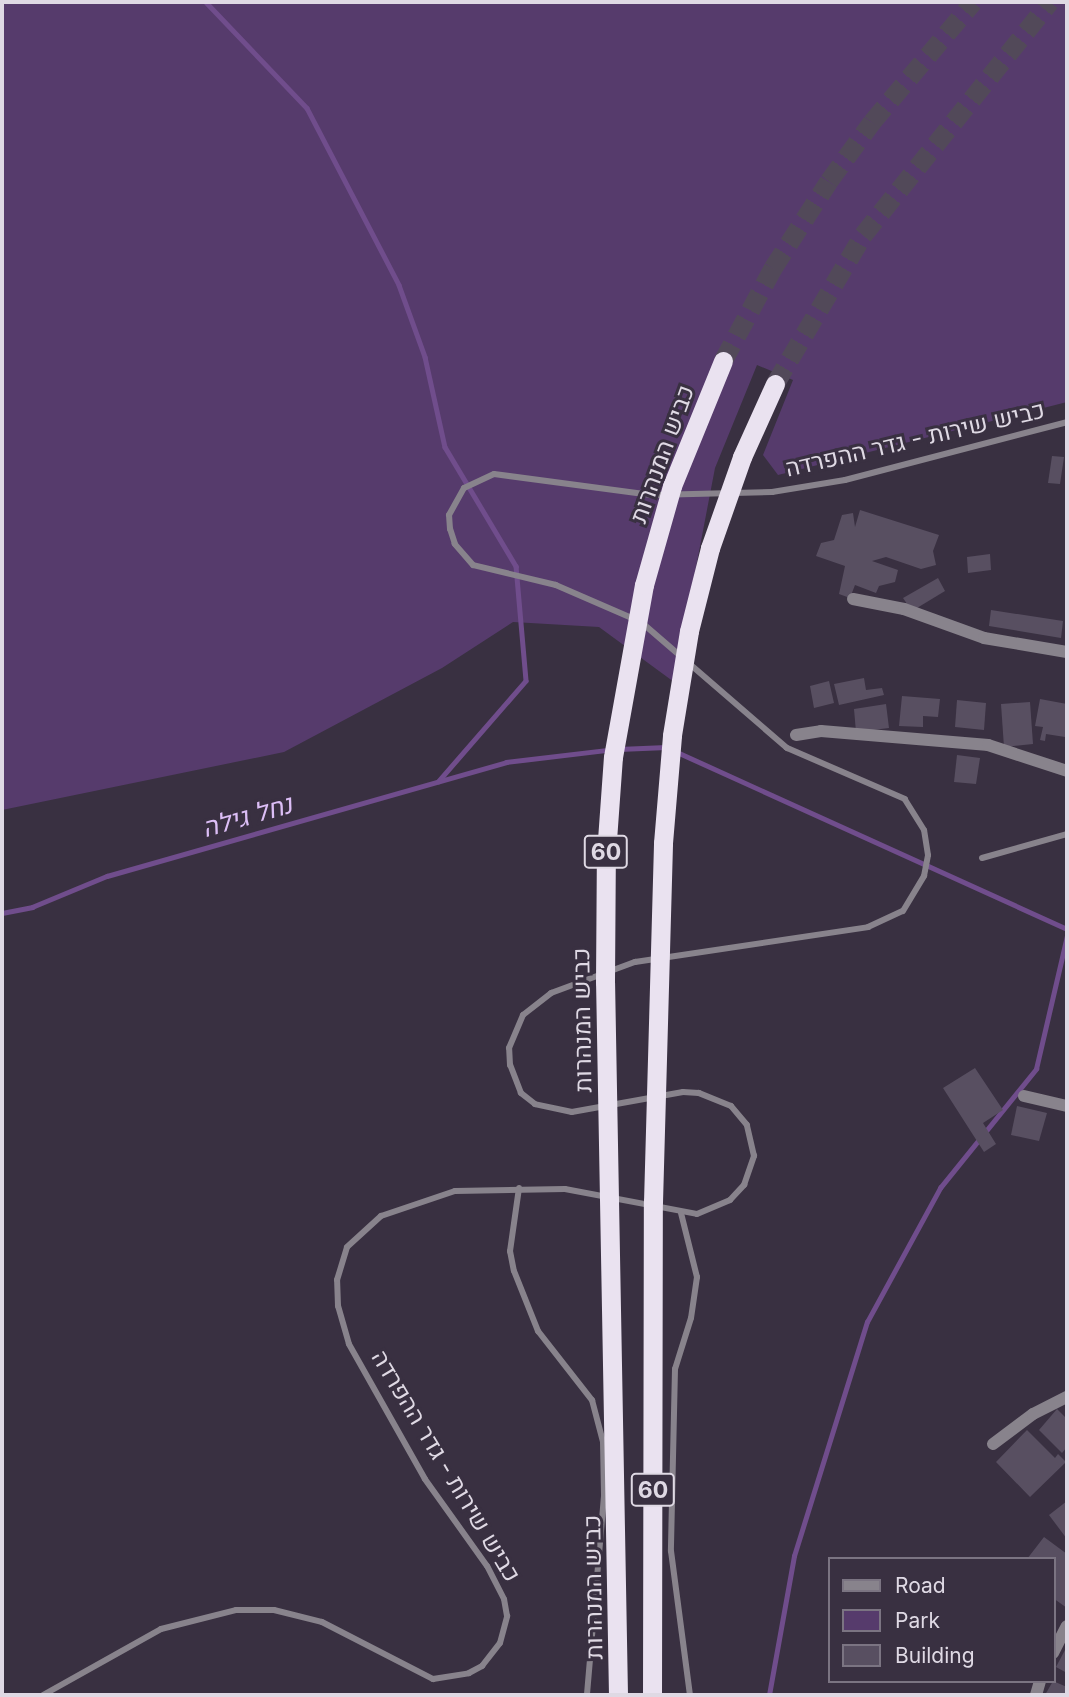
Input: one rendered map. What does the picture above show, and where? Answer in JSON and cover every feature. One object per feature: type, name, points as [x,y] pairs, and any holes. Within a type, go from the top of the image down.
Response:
[{"type":"highway","name":"כביש המנהרות","points":[[618,1695],[613,1288],[605,982],[606,854],[613,757],[644,584],[694,427],[723,361]]},
{"type":"highway","name":"60","points":[[652,1695],[653,1284],[661,897],[672,735],[699,588],[736,475],[775,384]]},
{"type":"street","points":[[853,599],[904,609],[984,638],[1067,652]]},
{"type":"street","points":[[796,735],[821,731],[988,744],[1067,771]]},
{"type":"street","points":[[1024,1096],[1067,1105]]},
{"type":"street","points":[[993,1444],[1033,1414],[1067,1397]]},
{"type":"street","points":[[1055,1649],[1067,1626]]},
{"type":"lane","name":"כביש שירות - גדר ההפרדה","points":[[43,1695],[161,1629],[236,1610],[274,1610],[322,1622],[433,1679],[469,1673],[492,1656],[507,1616],[501,1590],[419,1468],[349,1344],[338,1306],[337,1280],[347,1247],[381,1216],[454,1191],[565,1189],[681,1213],[713,1210],[744,1185],[754,1156],[752,1138],[739,1114],[719,1098],[699,1093],[572,1112],[535,1104],[521,1093],[510,1065],[509,1048],[523,1015],[551,993],[635,962],[867,928],[893,918],[910,902],[924,876],[928,855],[924,830],[905,799],[787,748],[641,622],[556,585],[473,565],[455,544],[450,529],[454,502],[475,480],[494,474],[652,495],[772,492],[845,480],[1067,422]]},
{"type":"lane","points":[[982,858],[1067,834]]},
{"type":"lane","points":[[519,1188],[510,1251],[514,1271],[538,1331],[592,1400],[603,1443],[604,1496],[587,1695]]},
{"type":"lane","points":[[681,1213],[697,1277],[691,1318],[675,1369],[671,1551],[690,1695]]},
{"type":"green space","points":[[2,2],[1067,2],[1067,402],[778,475],[763,455],[793,380],[757,365],[715,468],[674,682],[599,627],[513,622],[442,668],[284,752],[2,810]]},
{"type":"building","points":[[1052,456],[1064,457],[1060,484],[1048,483]]},
{"type":"building","points":[[860,510],[939,535],[933,551],[936,565],[921,569],[886,557],[872,561],[898,570],[895,582],[879,586],[876,593],[855,585],[850,598],[839,594],[845,566],[816,556],[821,543],[834,540],[842,515],[853,513],[855,527]]},
{"type":"building","points":[[990,554],[991,570],[968,573],[967,557]]},
{"type":"building","points":[[938,578],[945,591],[912,611],[903,598]]},
{"type":"building","points":[[991,610],[1063,621],[1061,638],[989,626]]},
{"type":"building","points":[[864,678],[866,690],[882,688],[884,695],[839,705],[834,684]]},
{"type":"building","points":[[829,681],[834,703],[814,708],[810,686]]},
{"type":"building","points":[[902,696],[940,699],[938,717],[923,716],[923,727],[899,726]]},
{"type":"building","points":[[1040,699],[1067,704],[1065,737],[1046,734],[1045,741],[1040,740],[1043,727],[1035,726]]},
{"type":"building","points":[[957,700],[986,703],[984,730],[955,727]]},
{"type":"building","points":[[1030,702],[1033,744],[1004,747],[1001,704]]},
{"type":"building","points":[[886,704],[889,728],[856,732],[854,709]]},
{"type":"building","points":[[957,755],[980,758],[976,784],[954,782]]},
{"type":"building","points":[[975,1068],[1003,1110],[983,1123],[996,1144],[984,1152],[943,1088]]},
{"type":"building","points":[[1017,1106],[1047,1113],[1039,1141],[1011,1135]]},
{"type":"building","points":[[1057,1409],[1067,1419],[1067,1447],[1062,1453],[1039,1430]]},
{"type":"building","points":[[1027,1430],[1055,1458],[1058,1454],[1066,1462],[1030,1497],[996,1462]]},
{"type":"building","points":[[1067,1501],[1067,1539],[1049,1515]]},
{"type":"building","points":[[1044,1537],[1067,1554],[1067,1608],[1055,1599],[1055,1557],[1029,1557]]},
{"type":"building","points":[[1065,1650],[1067,1651],[1067,1673],[1056,1667]]},
{"type":"building","points":[[1052,1683],[1067,1687],[1067,1695],[1045,1695]]},
{"type":"waterway","points":[[206,2],[307,108],[399,285],[425,357],[445,447],[516,566],[526,681],[439,781]]},
{"type":"waterway","points":[[619,749],[666,747]]},
{"type":"waterway","name":"נחל גילה","points":[[2,913],[32,907],[107,876],[506,762],[607,750]]},
{"type":"waterway","points":[[677,752],[1067,929]]},
{"type":"waterway","points":[[769,1695],[794,1556],[867,1322],[940,1188],[1036,1069],[1067,936]]},
{"type":"tunnel","points":[[723,361],[773,268],[829,181],[872,122],[973,2]]},
{"type":"tunnel","points":[[775,384],[863,235],[1050,2]]}]
